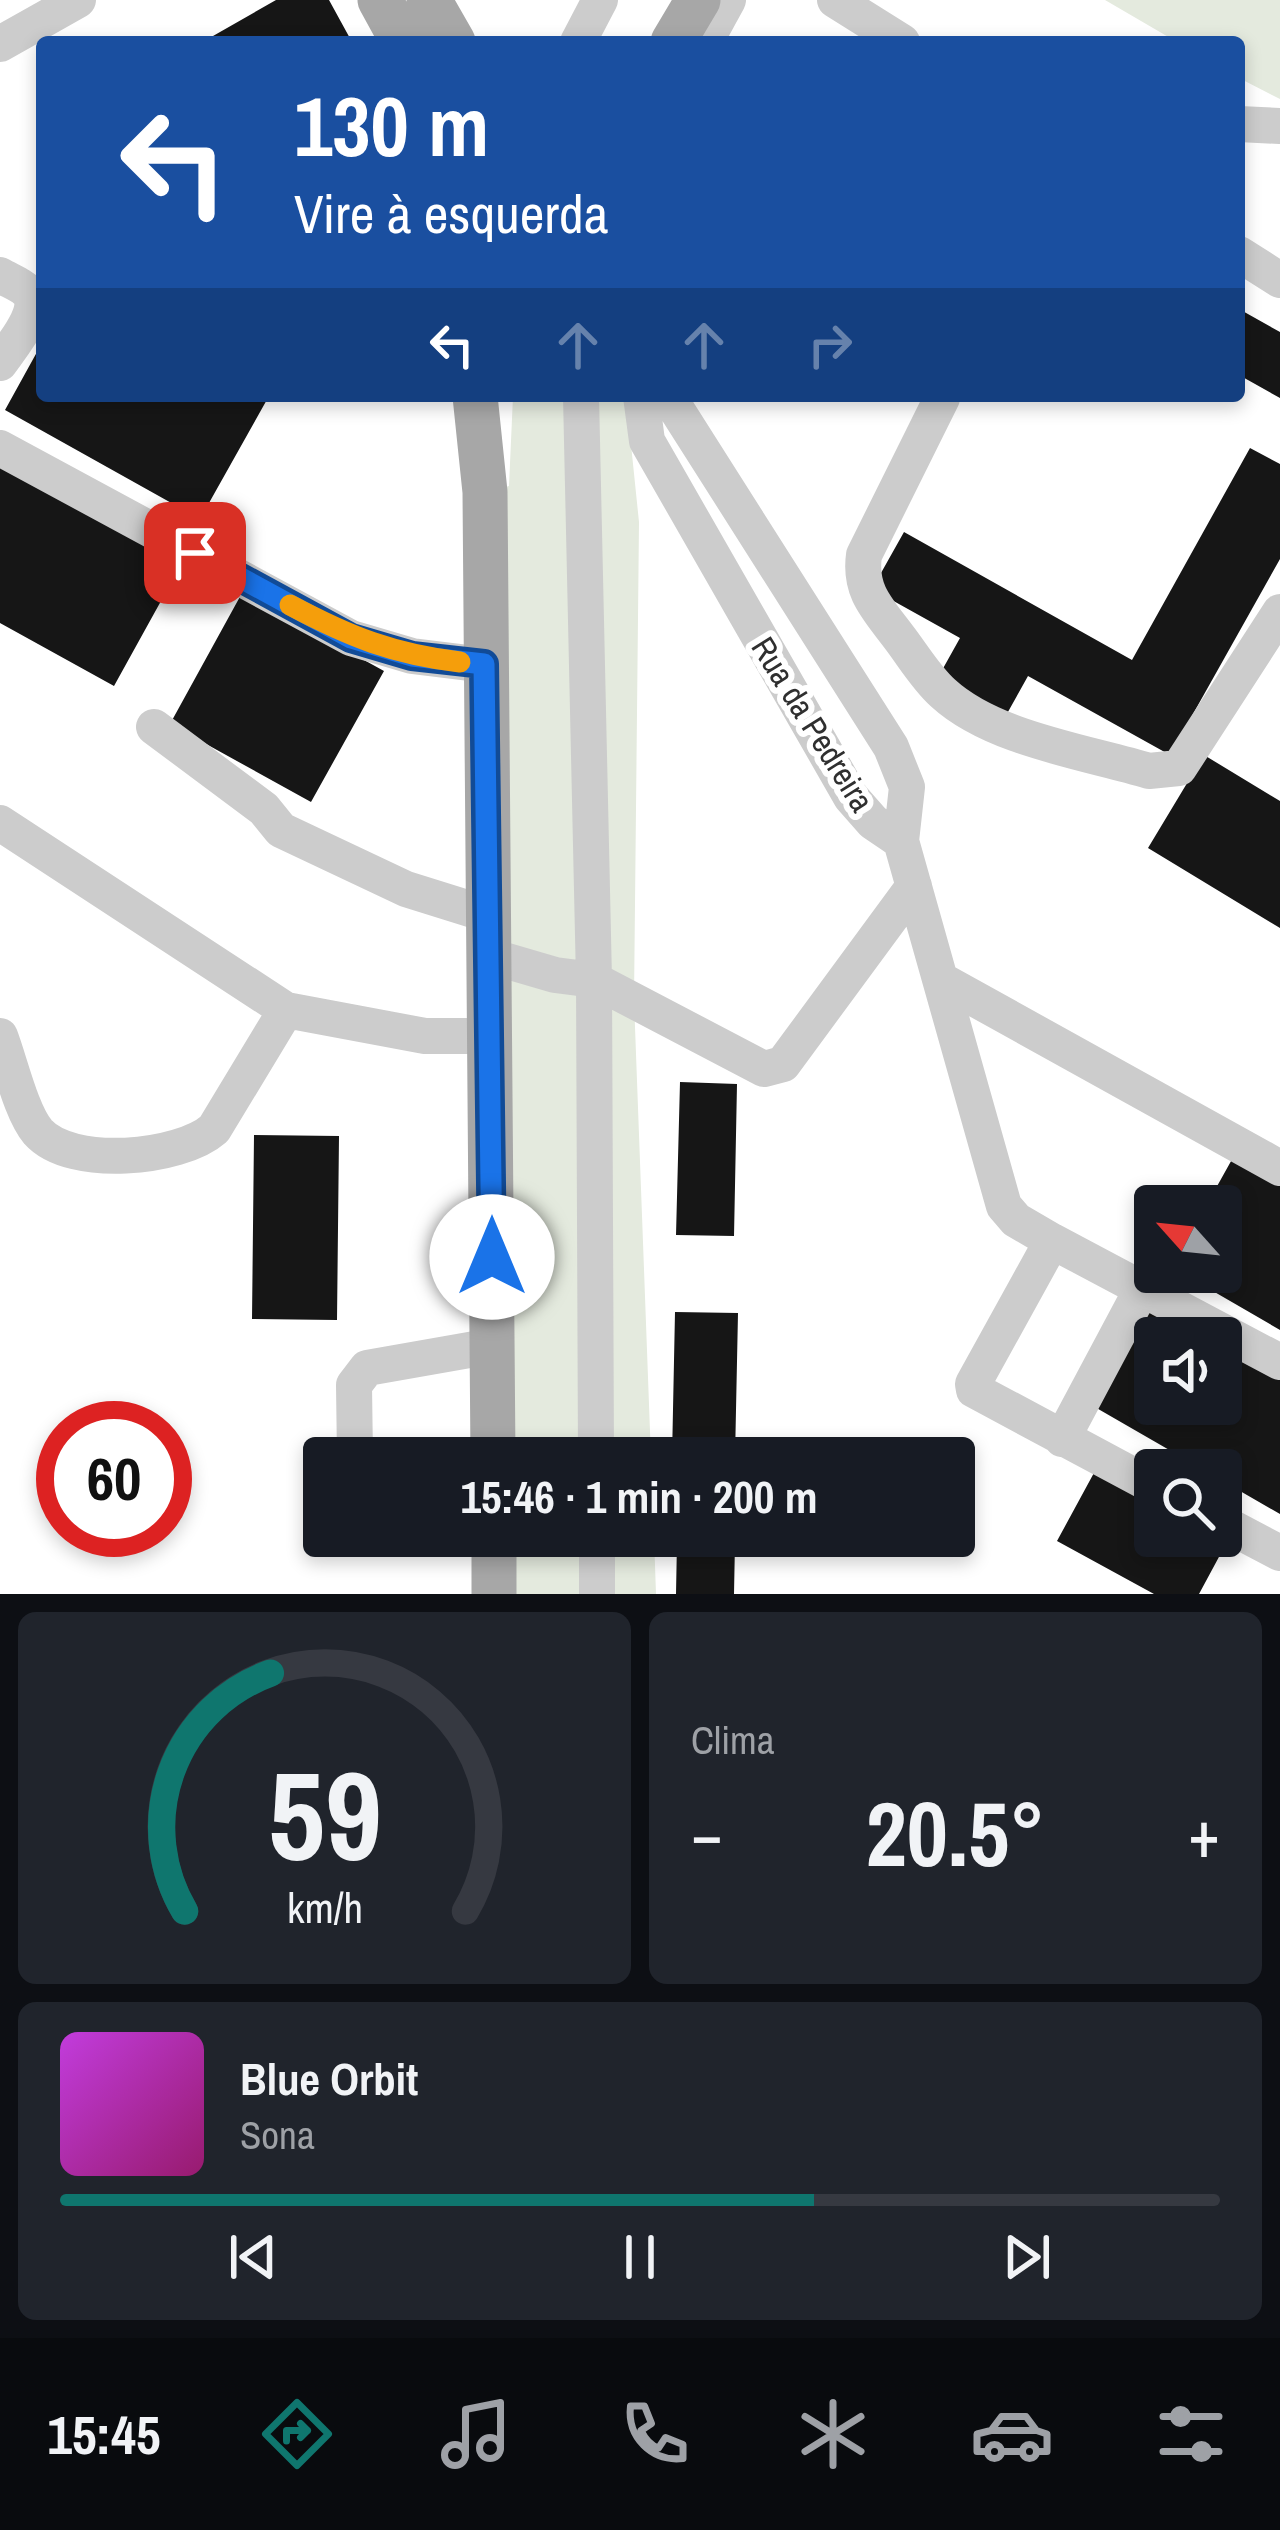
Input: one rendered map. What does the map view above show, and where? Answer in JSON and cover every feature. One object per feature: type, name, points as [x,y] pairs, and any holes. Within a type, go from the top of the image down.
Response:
[{"type":"main road","points":[[380,0],[400,36]]},
{"type":"main road","points":[[429,0],[450,36]]},
{"type":"main road","points":[[677,36],[698,0]]},
{"type":"main road","points":[[476,402],[485,492],[493,1437]]},
{"type":"main road","points":[[485,492],[503,402]]},
{"type":"main road","points":[[494,1557],[494,1594]]},
{"type":"lane","points":[[0,44],[78,0]]},
{"type":"lane","points":[[581,36],[600,0]]},
{"type":"lane","points":[[708,36],[728,0]]},
{"type":"lane","points":[[835,0],[892,36]]},
{"type":"lane","points":[[1245,124],[1280,126]]},
{"type":"lane","points":[[1245,258],[1280,280]]},
{"type":"lane","points":[[0,275],[29,291],[33,299],[32,311],[0,364]]},
{"type":"lane","points":[[580,402],[594,980],[596,1437]]},
{"type":"lane","name":"Rua da Pedreira","points":[[642,402],[647,441],[851,797],[873,822],[901,841],[907,787],[891,747],[672,402]]},
{"type":"lane","points":[[939,402],[864,555],[862,573],[866,595],[942,692],[961,706],[998,727],[1166,772],[1179,768],[1280,612]]},
{"type":"lane","points":[[0,448],[351,638],[412,656],[484,664]]},
{"type":"lane","points":[[154,727],[265,809],[280,830],[406,889],[555,975],[594,980],[764,1070],[783,1064],[914,886]]},
{"type":"lane","points":[[0,823],[286,1010],[425,1036],[490,1036]]},
{"type":"lane","points":[[901,841],[1004,1206],[1016,1220],[1134,1282]]},
{"type":"lane","points":[[941,980],[1280,1168]]},
{"type":"lane","points":[[0,1036],[41,1136],[63,1148],[126,1157],[198,1143],[214,1129],[286,1010]]},
{"type":"lane","points":[[1052,1240],[973,1384],[977,1394],[1134,1476]]},
{"type":"lane","points":[[1062,1439],[1140,1293]]},
{"type":"lane","points":[[1154,1293],[1280,1362]]},
{"type":"lane","points":[[355,1437],[354,1384],[367,1368],[492,1346]]},
{"type":"lane","points":[[1242,1533],[1280,1553]]},
{"type":"lane","points":[[597,1557],[597,1594]]},
{"type":"shaded area","points":[[1105,0],[1280,0],[1280,99],[1245,81],[1245,36],[1167,36]]},
{"type":"shaded area","points":[[513,402],[627,402],[639,522],[634,1000],[650,1437],[496,1437],[485,492],[509,486]]},
{"type":"shaded area","points":[[497,1557],[655,1557],[656,1594],[497,1594]]},
{"type":"building","points":[[276,0],[329,0],[349,36],[213,36]]},
{"type":"building","points":[[1245,312],[1280,332],[1280,398],[1245,378]]},
{"type":"building","points":[[36,354],[36,402],[266,402],[200,519],[5,410]]},
{"type":"building","points":[[1250,448],[1280,464],[1280,559],[1170,755],[1028,676],[1004,719],[936,681],[960,638],[872,589],[904,532],[1132,660]]},
{"type":"building","points":[[0,463],[182,563],[114,686],[0,623]]},
{"type":"building","points":[[242,593],[384,671],[311,802],[170,724]]},
{"type":"building","points":[[1204,755],[1280,801],[1280,928],[1148,848]]},
{"type":"building","points":[[680,1082],[737,1084],[734,1236],[676,1235]]},
{"type":"building","points":[[254,1135],[339,1136],[337,1320],[252,1319]]},
{"type":"building","points":[[1235,1154],[1280,1180],[1280,1330],[1216,1293],[1242,1293],[1242,1185],[1218,1185]]},
{"type":"building","points":[[1152,1303],[1176,1317],[1144,1317]]},
{"type":"building","points":[[675,1312],[738,1313],[735,1437],[672,1437]]},
{"type":"building","points":[[1134,1334],[1134,1425],[1242,1425],[1242,1355],[1280,1377],[1280,1514],[1242,1492],[1242,1449],[1168,1449],[1093,1406]]},
{"type":"building","points":[[1095,1471],[1134,1492],[1134,1557],[1219,1557],[1199,1594],[1154,1594],[1057,1541]]},
{"type":"building","points":[[677,1557],[735,1557],[734,1594],[676,1594]]},
{"type":"slow traffic","points":[[290,605],[374,646],[460,662]]},
{"type":"route","points":[[195,553],[351,638],[412,656],[484,664],[492,1257]]}]
